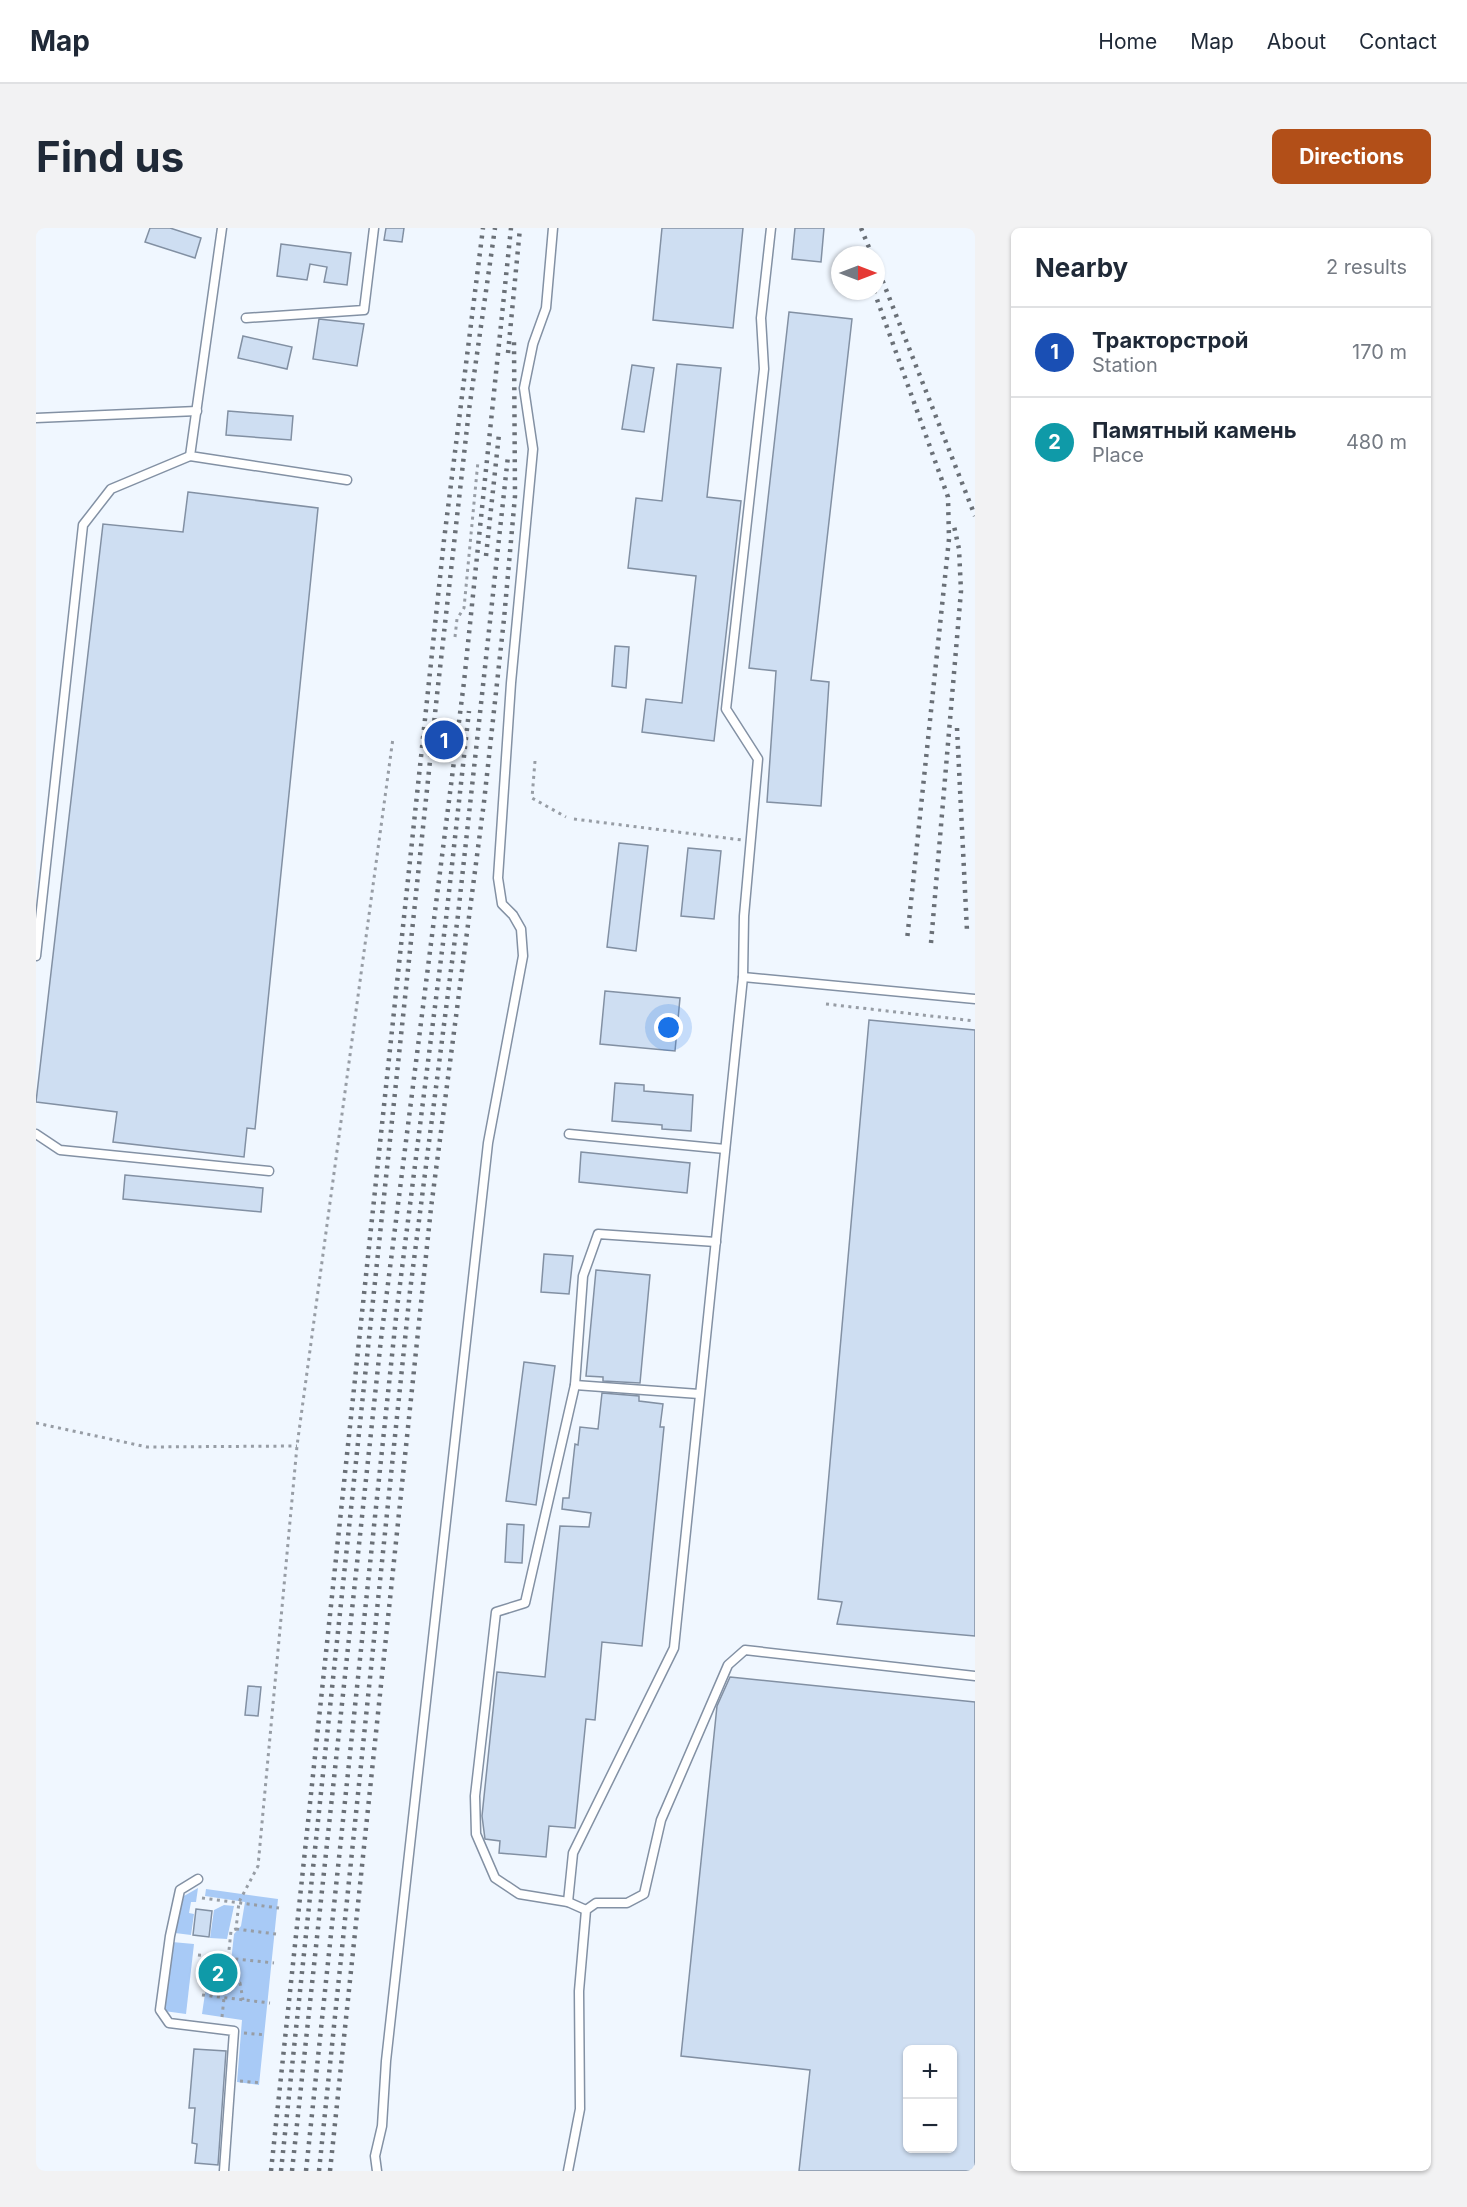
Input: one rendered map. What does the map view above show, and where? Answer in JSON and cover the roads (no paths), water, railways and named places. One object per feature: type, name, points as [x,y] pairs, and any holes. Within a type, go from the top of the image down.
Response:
[{"type":"lane","points":[[190,456],[222,228]]},
{"type":"lane","points":[[246,318],[364,310],[374,228]]},
{"type":"lane","points":[[377,2171],[375,2156],[382,2126],[386,2061],[488,1143],[523,956],[520,929],[513,915],[502,904],[498,878],[512,683],[533,448],[524,388],[533,344],[546,308],[553,228]]},
{"type":"lane","points":[[568,1902],[573,1853],[674,1648],[743,976],[744,916],[753,841],[758,759],[726,709],[764,369],[761,318],[771,228]]},
{"type":"lane","points":[[36,418],[197,411]]},
{"type":"lane","points":[[36,956],[83,525],[111,489],[190,456],[346,480]]},
{"type":"lane","points":[[743,976],[975,999]]},
{"type":"lane","points":[[36,1134],[60,1150],[268,1171]]},
{"type":"lane","points":[[569,1134],[724,1149]]},
{"type":"lane","points":[[586,1910],[568,1902],[519,1894],[495,1878],[476,1834],[475,1796],[496,1612],[525,1603],[575,1385],[583,1276],[598,1234],[716,1242]]},
{"type":"lane","points":[[575,1385],[699,1394]]},
{"type":"lane","points":[[586,1910],[596,1903],[627,1903],[644,1894],[661,1820],[728,1665],[745,1650],[975,1676]]},
{"type":"lane","points":[[198,1879],[180,1890],[170,1936],[160,2010],[169,2023],[234,2031],[224,2171]]},
{"type":"lane","points":[[568,2171],[580,2109],[579,1990],[586,1910]]},
{"type":"railway","points":[[271,2171],[444,540],[483,228]]},
{"type":"railway","points":[[281,2171],[437,695],[469,410],[495,228]]},
{"type":"railway","points":[[292,2171],[381,1339],[464,682],[511,228]]},
{"type":"railway","points":[[508,353],[520,228]]},
{"type":"railway","points":[[861,228],[868,246]]},
{"type":"railway","points":[[885,287],[975,516]]},
{"type":"railway","points":[[877,300],[948,497],[949,539],[907,940]]},
{"type":"railway","points":[[330,2171],[431,1208],[484,802],[504,619],[515,496],[514,342]]},
{"type":"railway","points":[[486,556],[499,434]]},
{"type":"railway","points":[[319,2171],[410,1291],[458,915],[508,456]]},
{"type":"railway","points":[[931,943],[961,591],[959,549],[954,526]]},
{"type":"railway","points":[[306,2171],[397,1308],[446,919],[469,711]]},
{"type":"railway","points":[[957,728],[967,931]]},
{"type":"place","name":"Тракторстрой","points":[[444,740]]},
{"type":"place","name":"Памятный камень","points":[[218,1973]]}]
